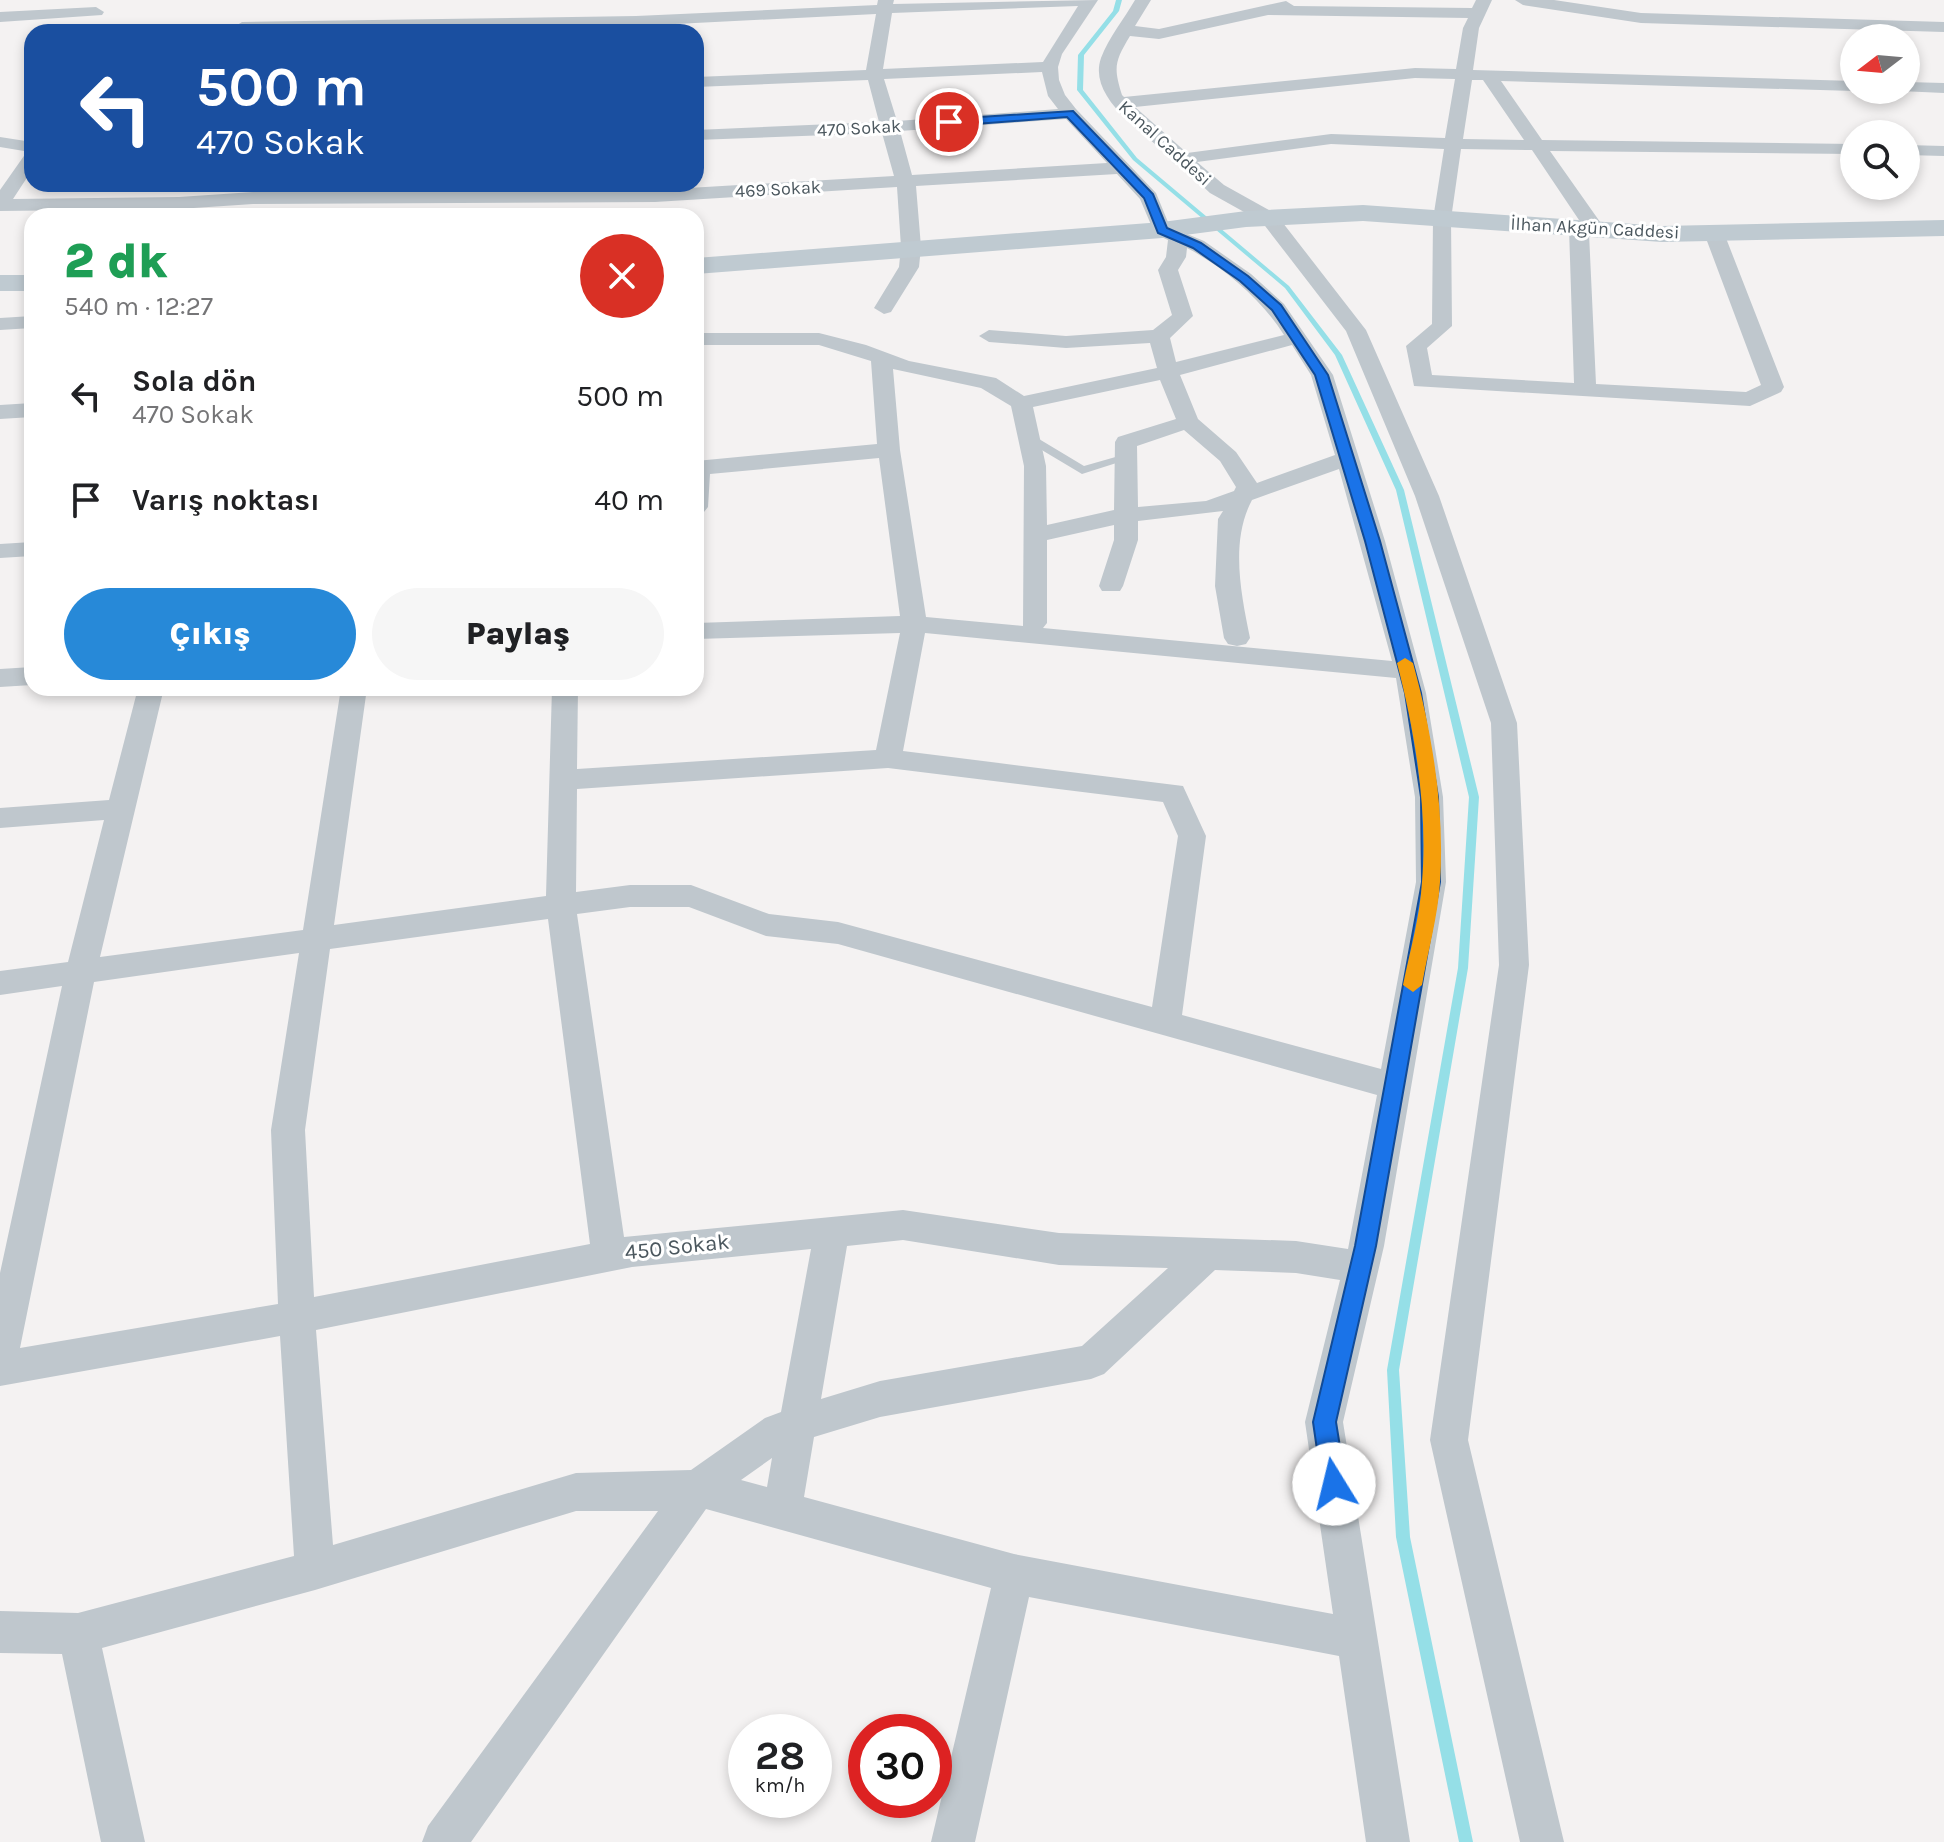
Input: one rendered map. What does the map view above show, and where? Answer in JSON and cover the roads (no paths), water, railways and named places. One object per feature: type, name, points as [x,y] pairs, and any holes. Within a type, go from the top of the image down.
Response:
[{"type":"main road","name":"İlhan Akgün Caddesi","points":[[704,267],[911,247],[1173,232],[1258,219],[1363,213],[1587,229],[1714,233],[1944,228]]},
{"type":"main road","points":[[0,283],[24,283]]},
{"type":"street","points":[[634,24],[639,0]]},
{"type":"street","points":[[655,24],[770,8],[1090,0]]},
{"type":"street","points":[[1090,0],[1064,36],[1050,67],[1057,96],[1149,197],[1173,232],[1244,278],[1277,308],[1322,375],[1407,671],[1429,797],[1431,882],[1360,1267],[1324,1422],[1388,1842]]},
{"type":"street","name":"Kanal Caddesi","points":[[1143,0],[1124,30],[1106,72],[1108,85],[1119,103],[1179,159],[1258,219]]},
{"type":"street","points":[[1523,0],[1641,18],[1944,27]]},
{"type":"street","points":[[1124,30],[1159,34],[1305,1],[1326,10]]},
{"type":"street","points":[[884,308],[909,267],[911,247],[905,182],[874,73],[886,5]]},
{"type":"street","points":[[0,17],[100,6]]},
{"type":"street","points":[[90,24],[100,6]]},
{"type":"street","points":[[1268,10],[1481,7],[1471,28],[1442,219],[1442,326],[1416,346],[1422,381],[1750,399],[1773,387],[1714,233]]},
{"type":"street","points":[[278,24],[339,19],[365,24]]},
{"type":"street","points":[[704,82],[1050,67]]},
{"type":"street","points":[[1119,103],[1415,73],[1840,86]]},
{"type":"street","points":[[1489,76],[1537,145],[1587,229],[1585,390]]},
{"type":"street","points":[[1920,87],[1944,88]]},
{"type":"street","name":"470 Sokak","points":[[704,135],[889,127],[1070,113]]},
{"type":"street","points":[[1179,159],[1331,139],[1453,144],[1840,149]]},
{"type":"street","points":[[0,142],[24,146]]},
{"type":"street","points":[[1920,150],[1944,151]]},
{"type":"street","name":"469 Sokak","points":[[704,188],[905,182],[1123,168]]},
{"type":"street","points":[[0,204],[24,169]]},
{"type":"street","name":"469 Sokak","points":[[0,204],[565,192]]},
{"type":"street","points":[[1258,219],[1356,330],[1427,496],[1504,723],[1514,965],[1449,1440],[1542,1842]]},
{"type":"street","points":[[989,336],[1066,342],[1159,336],[1183,316],[1168,270],[1176,257],[1173,232]]},
{"type":"street","points":[[0,324],[24,322]]},
{"type":"street","points":[[1159,336],[1168,372],[1188,422],[1228,457],[1248,487],[1230,519],[1227,586],[1237,638]]},
{"type":"street","points":[[704,339],[819,339],[903,366],[988,383],[1021,403],[1168,372],[1215,357],[1297,338]]},
{"type":"street","points":[[881,357],[889,450],[914,624],[888,759]]},
{"type":"street","points":[[1021,403],[1035,466],[1034,623]]},
{"type":"street","points":[[0,412],[24,410]]},
{"type":"street","points":[[1111,586],[1126,540],[1126,442],[1188,422]]},
{"type":"street","points":[[704,467],[889,450]]},
{"type":"street","points":[[1035,535],[1126,515],[1209,508],[1347,458]]},
{"type":"street","points":[[0,551],[24,550]]},
{"type":"street","points":[[704,631],[914,624],[1407,671]]},
{"type":"street","points":[[0,678],[24,676]]},
{"type":"street","points":[[0,1357],[81,972],[149,696]]},
{"type":"street","points":[[315,1570],[297,1317],[288,1130],[353,696]]},
{"type":"street","points":[[565,696],[561,905],[609,1255]]},
{"type":"street","points":[[563,780],[888,759],[1173,793],[1192,836],[1165,1023]]},
{"type":"street","points":[[0,818],[122,809]]},
{"type":"street","points":[[0,983],[630,896],[691,896],[766,925],[838,933],[1394,1086]]},
{"type":"street","name":"450 Sokak","points":[[0,1369],[297,1317],[609,1255],[903,1225],[1059,1249],[1296,1257],[1360,1267]]},
{"type":"street","points":[[782,1510],[832,1232]]},
{"type":"street","points":[[444,1842],[698,1488],[778,1431],[798,1424],[880,1399],[1091,1362],[1208,1254]]},
{"type":"street","points":[[0,1632],[78,1634],[315,1570],[576,1492],[664,1492],[698,1488],[1014,1574],[1357,1639]]},
{"type":"street","points":[[953,1842],[1014,1574]]},
{"type":"street","points":[[78,1634],[123,1842]]},
{"type":"lane","points":[[1029,437],[1082,470],[1126,458]]},
{"type":"waterway","points":[[1119,0],[1116,11],[1081,55],[1080,90],[1135,159],[1287,287],[1338,355],[1400,490],[1474,797],[1463,968],[1393,1370],[1403,1537],[1466,1842]]}]
